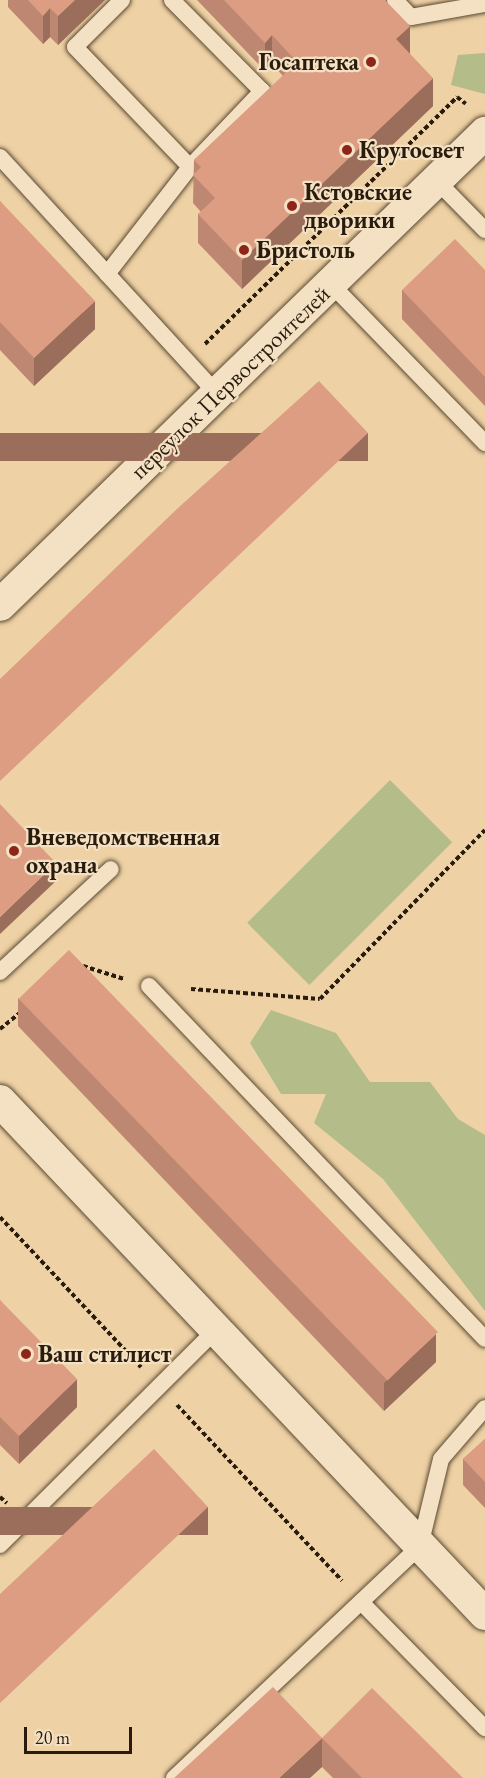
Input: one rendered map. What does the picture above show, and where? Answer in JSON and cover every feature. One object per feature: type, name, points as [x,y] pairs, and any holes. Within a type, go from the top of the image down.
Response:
[{"type":"street","name":"переулок Первостроителей","points":[[0,605],[436,180],[478,121]]},
{"type":"street","points":[[2,1106],[485,1614]]},
{"type":"lane","points":[[122,0],[75,47],[190,167]]},
{"type":"lane","points":[[107,274],[190,167],[262,91],[172,0]]},
{"type":"lane","points":[[395,0],[411,17],[485,4]]},
{"type":"lane","points":[[0,157],[217,394]]},
{"type":"lane","points":[[436,180],[485,231]]},
{"type":"lane","points":[[330,283],[485,443]]},
{"type":"lane","points":[[0,972],[111,869]]},
{"type":"lane","points":[[148,986],[485,1339]]},
{"type":"lane","points":[[0,1545],[215,1331]]},
{"type":"lane","points":[[174,1778],[420,1546],[441,1460],[485,1408]]},
{"type":"lane","points":[[361,1602],[485,1728]]},
{"type":"path","points":[[188,362],[457,97],[478,121]]},
{"type":"path","points":[[79,965],[148,986],[320,999],[485,830]]},
{"type":"path","points":[[0,1029],[26,1008]]},
{"type":"path","points":[[0,1216],[361,1602]]},
{"type":"green space","points":[[485,53],[485,94],[451,85],[458,55]]},
{"type":"green space","points":[[390,780],[452,842],[309,985],[247,923]]},
{"type":"green space","points":[[271,1010],[336,1033],[370,1082],[430,1082],[458,1119],[485,1135],[485,1311],[383,1179],[314,1123],[326,1094],[281,1094],[250,1043]]},
{"type":"building","points":[[28,0],[75,0],[58,16],[50,8],[43,16]]},
{"type":"building","points":[[224,0],[385,0],[410,26],[396,39],[433,78],[242,260],[198,214],[215,198],[193,175],[201,167],[194,160],[297,62],[272,35],[265,43]]},
{"type":"building","points":[[0,201],[95,301],[34,358],[0,322]]},
{"type":"building","points":[[455,239],[485,270],[485,377],[402,290]]},
{"type":"building","points":[[319,381],[368,433],[0,781],[0,679],[178,508]]},
{"type":"building","name":"Вневедомственная охрана","points":[[0,804],[56,863],[0,917]]},
{"type":"building","points":[[69,950],[438,1332],[388,1381],[19,999]]},
{"type":"building","points":[[0,1300],[77,1379],[19,1436],[0,1417]]},
{"type":"building","points":[[485,1439],[485,1482],[463,1459]]},
{"type":"building","points":[[154,1449],[208,1507],[0,1703],[0,1594]]},
{"type":"building","points":[[273,1687],[322,1738],[279,1778],[174,1778]]},
{"type":"building","points":[[372,1688],[463,1778],[362,1778],[322,1738]]},
{"type":"place","name":"Госаптека","points":[[371,62]]},
{"type":"place","name":"Кругосвет","points":[[347,150]]},
{"type":"place","name":"Кстовские дворики","points":[[292,206]]},
{"type":"place","name":"Бристоль","points":[[244,250]]},
{"type":"place","name":"Вневедомственная охрана","points":[[14,851]]},
{"type":"place","name":"Ваш стилист","points":[[26,1354]]}]
